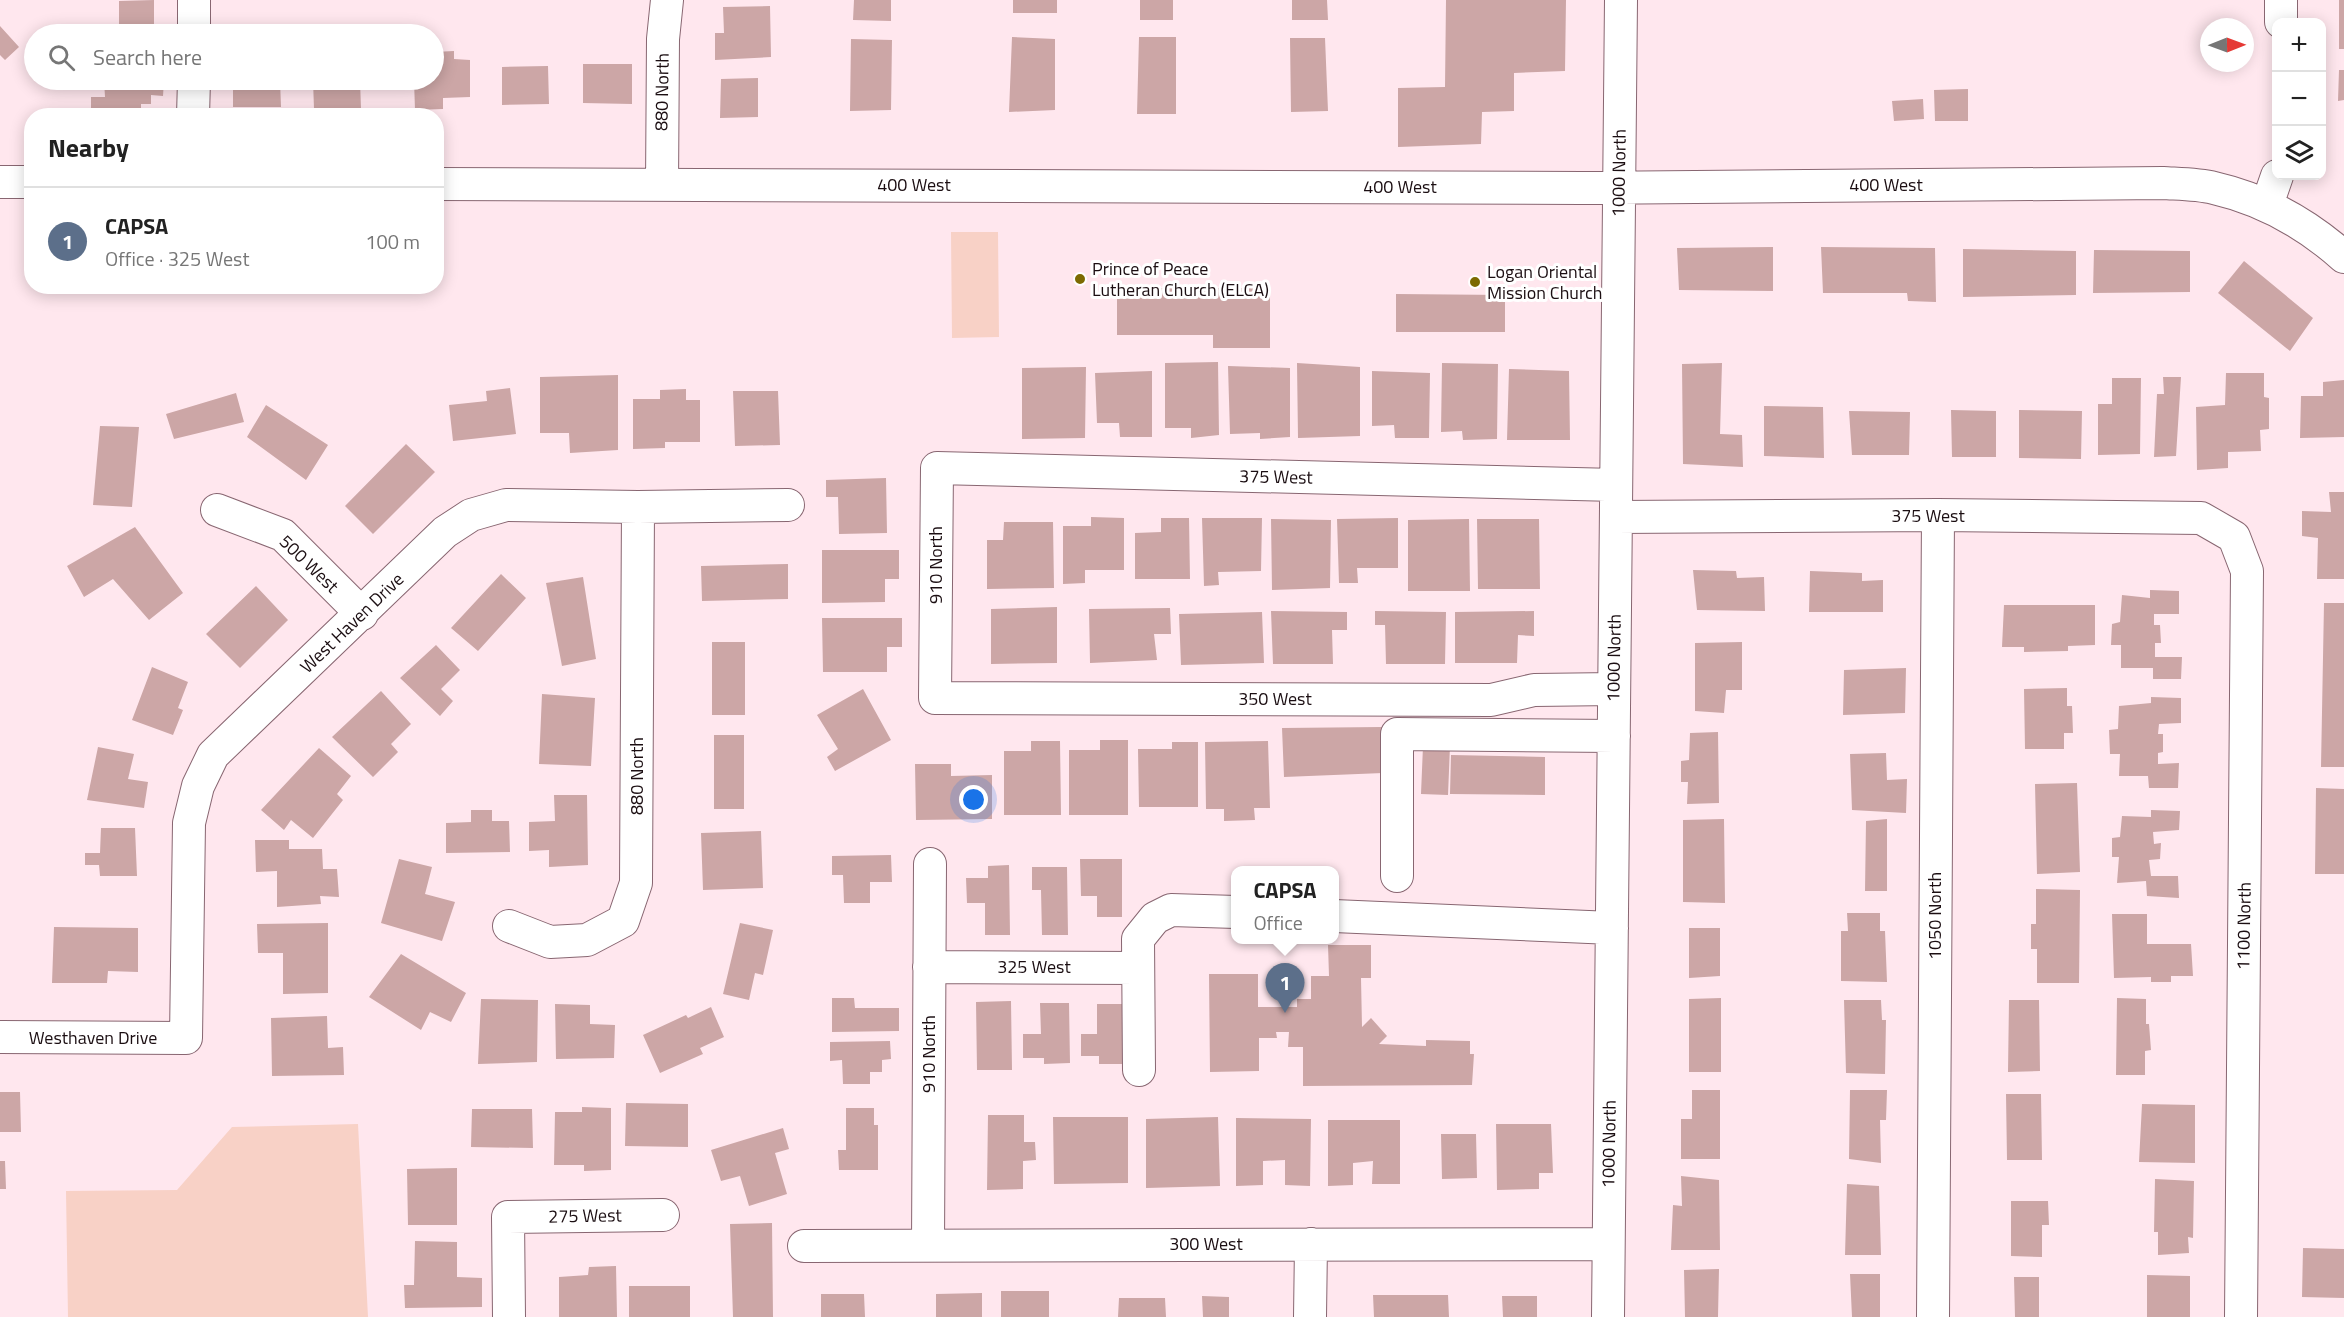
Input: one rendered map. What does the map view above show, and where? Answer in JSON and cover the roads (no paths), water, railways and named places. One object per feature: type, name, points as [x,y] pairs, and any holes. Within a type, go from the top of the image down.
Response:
[{"type":"street","points":[[194,0],[194,24]]},
{"type":"street","name":"880 North","points":[[662,184],[663,39],[667,0]]},
{"type":"street","name":"1000 North","points":[[1608,1317],[1621,0]]},
{"type":"street","points":[[2281,0],[2281,18]]},
{"type":"street","points":[[193,108],[194,90]]},
{"type":"street","points":[[2267,205],[2276,180]]},
{"type":"street","points":[[0,182],[24,182]]},
{"type":"street","name":"400 West","points":[[444,184],[1619,188],[2163,183],[2213,187],[2267,205],[2323,238],[2344,256]]},
{"type":"street","name":"375 West","points":[[937,468],[1616,485]]},
{"type":"street","name":"910 North","points":[[935,698],[937,468]]},
{"type":"street","name":"West Haven Drive","points":[[186,1038],[189,823],[198,786],[213,755],[445,532],[471,515],[506,505],[639,507],[788,505]]},
{"type":"street","name":"880 North","points":[[509,926],[550,942],[587,940],[623,921],[636,882],[639,507]]},
{"type":"street","name":"500 West","points":[[217,510],[283,535],[362,614]]},
{"type":"street","name":"375 West","points":[[1616,517],[1938,515],[2201,518],[2234,537]]},
{"type":"street","name":"1050 North","points":[[1933,1317],[1938,515]]},
{"type":"street","name":"1100 North","points":[[2234,537],[2247,571],[2241,1317]]},
{"type":"street","name":"350 West","points":[[935,698],[1491,700],[1534,690],[1614,689]]},
{"type":"street","points":[[1397,876],[1397,734],[1614,736]]},
{"type":"street","name":"910 North","points":[[928,1244],[930,864]]},
{"type":"street","points":[[1139,1070],[1138,939],[1155,918],[1171,910],[1231,912]]},
{"type":"street","points":[[1339,916],[1612,928]]},
{"type":"street","name":"325 West","points":[[929,967],[1138,968]]},
{"type":"street","name":"Westhaven Drive","points":[[0,1037],[186,1038]]},
{"type":"street","name":"275 West","points":[[509,1317],[508,1217],[663,1215]]},
{"type":"street","points":[[1310,1317],[1311,1244]]},
{"type":"street","name":"300 West","points":[[804,1246],[1608,1244]]},
{"type":"place","name":"Prince of Peace Lutheran Church (ELCA)","points":[[1080,279]]},
{"type":"place","name":"Logan Oriental Mission Church","points":[[1475,282]]},
{"type":"place","name":"CAPSA","points":[[1285,1013]]}]
